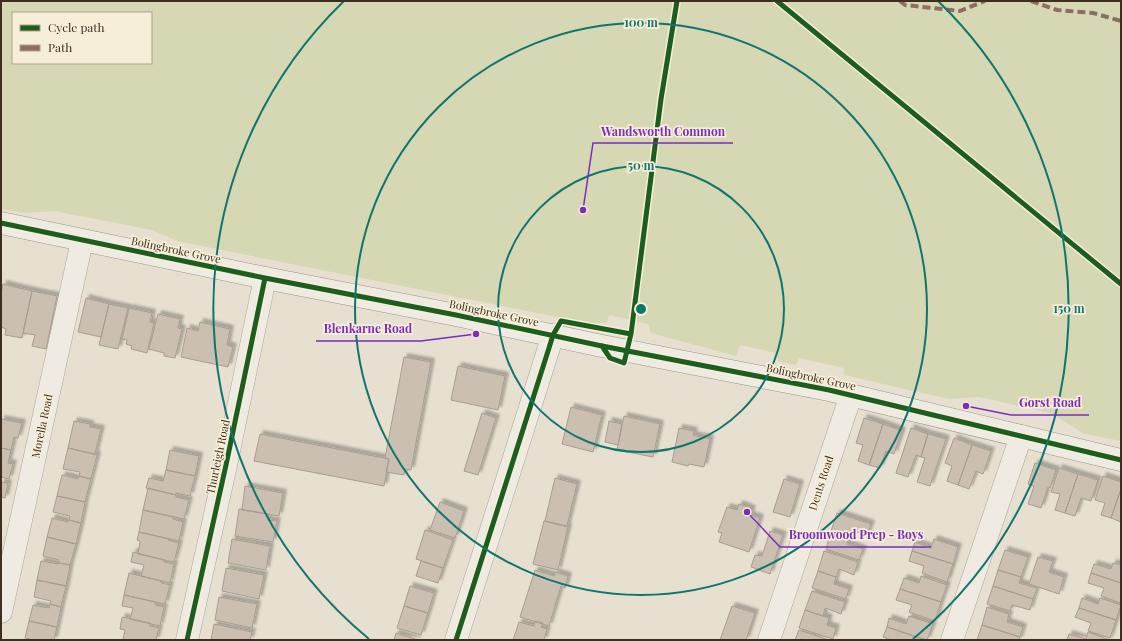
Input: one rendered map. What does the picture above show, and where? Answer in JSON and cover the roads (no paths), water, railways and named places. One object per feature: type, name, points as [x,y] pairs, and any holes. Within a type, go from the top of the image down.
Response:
[{"type":"street","name":"Bolingbroke Grove","points":[[1,223],[82,241],[602,346],[829,390],[1121,460]]},
{"type":"street","name":"Morella Road","points":[[1,612],[82,241]]},
{"type":"street","name":"Thurleigh Road","points":[[187,640],[226,465],[265,278]]},
{"type":"street","points":[[456,640],[553,335]]},
{"type":"street","name":"Dents Road","points":[[769,640],[851,395]]},
{"type":"street","points":[[952,640],[1021,436]]},
{"type":"place","name":"Wandsworth Common","points":[[583,210]]},
{"type":"place","name":"Blenkarne Road","points":[[476,334]]},
{"type":"place","name":"Gorst Road","points":[[966,406]]},
{"type":"place","name":"Broomwood Prep - Boys","points":[[747,512]]}]
